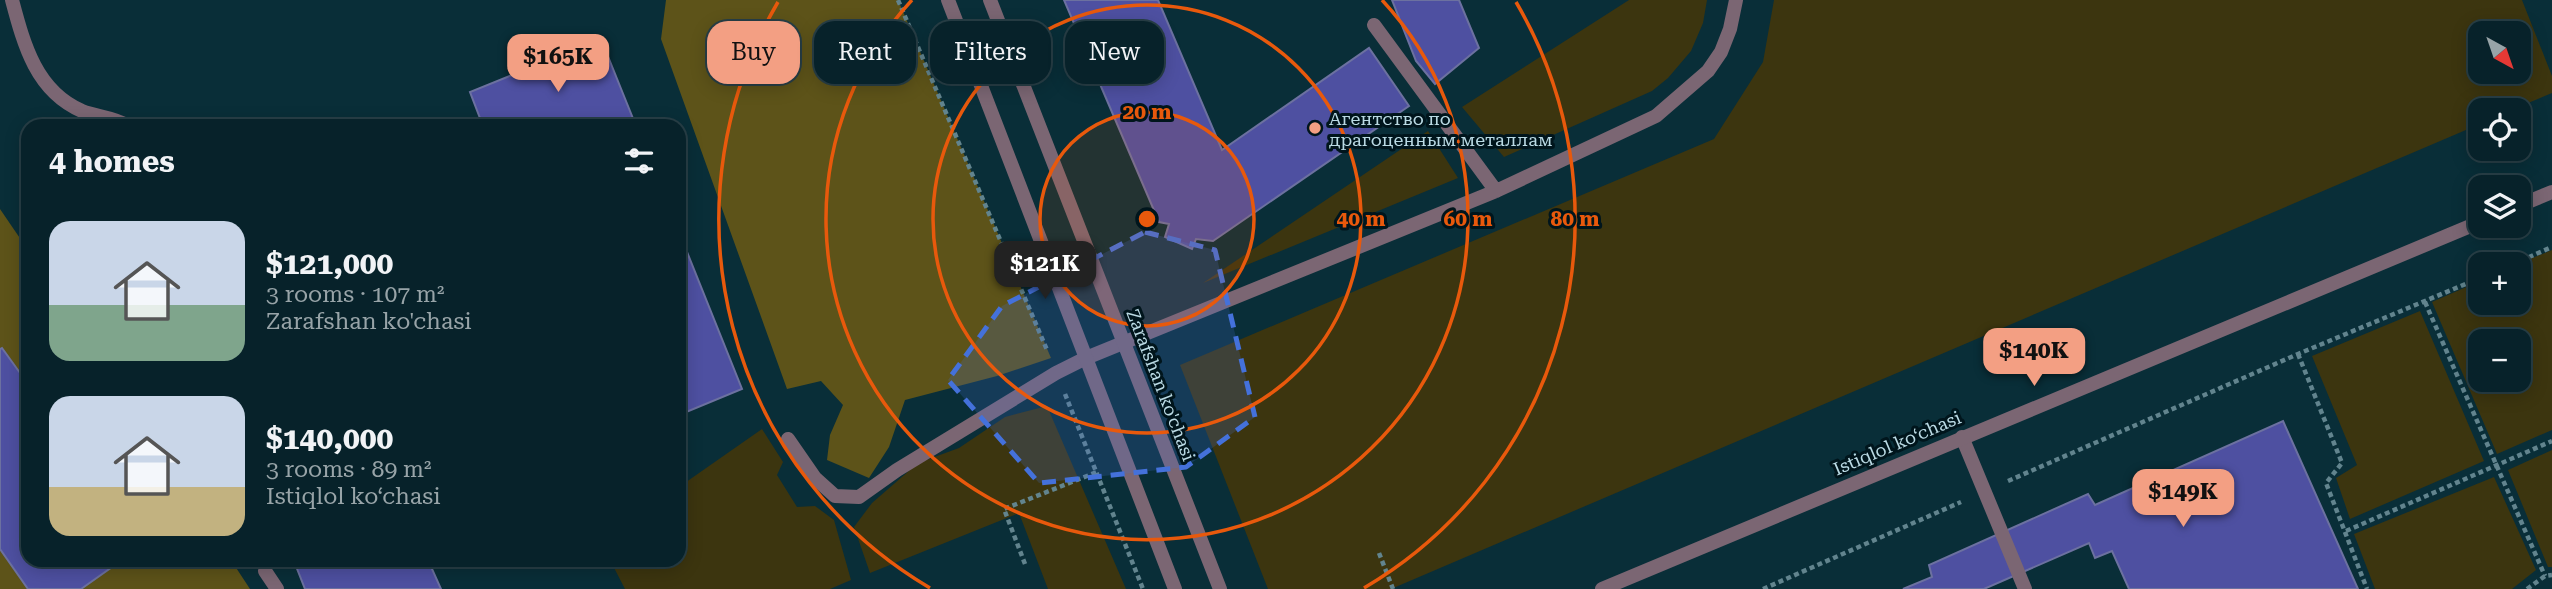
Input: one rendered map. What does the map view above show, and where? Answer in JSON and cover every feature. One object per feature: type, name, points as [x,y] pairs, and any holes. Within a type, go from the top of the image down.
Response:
[{"type":"street","points":[[12,0],[23,44],[50,90],[66,104],[108,119]]},
{"type":"street","points":[[948,0],[1175,589]]},
{"type":"street","name":"Zarafshan ko'chasi","points":[[990,0],[1220,589]]},
{"type":"street","points":[[788,439],[815,478],[835,496],[859,497],[897,470],[1056,373],[1086,358],[1496,191],[1656,116],[1708,71],[1721,51],[1730,29],[1736,0]]},
{"type":"street","points":[[1374,24],[1496,191]]},
{"type":"street","points":[[2531,201],[2552,192]]},
{"type":"street","name":"Istiqlol ko‘chasi","points":[[1602,589],[2468,227]]},
{"type":"street","points":[[1962,437],[2025,589]]},
{"type":"street","points":[[265,571],[277,589]]},
{"type":"path","points":[[898,0],[1056,373],[1143,589]]},
{"type":"path","points":[[2531,256],[2552,247]]},
{"type":"path","points":[[1763,589],[2298,354],[2468,283]]},
{"type":"path","points":[[2425,302],[2545,576]]},
{"type":"path","points":[[2298,354],[2342,463],[2326,483],[2367,589]]},
{"type":"path","points":[[2346,531],[2552,441]]},
{"type":"path","points":[[1025,564],[1004,509],[1097,472]]},
{"type":"path","points":[[1378,553],[1393,589]]},
{"type":"path","points":[[2527,589],[2545,576],[2552,575]]},
{"type":"highlighted area","points":[[1145,232],[1215,250],[1255,417],[1186,467],[1039,483],[948,380],[1002,306]]},
{"type":"shaded area","points":[[666,0],[898,0],[907,21],[814,21],[814,84],[916,84],[916,42],[930,75],[930,84],[934,84],[1051,358],[997,376],[905,400],[889,447],[869,478],[827,460],[830,435],[843,405],[821,381],[787,389],[661,39]]},
{"type":"shaded area","points":[[1629,0],[1707,0],[1703,23],[1691,51],[1668,78],[1652,91],[1504,157],[1462,107]]},
{"type":"shaded area","points":[[1774,0],[2522,0],[2530,21],[2468,21],[2468,84],[2531,84],[2531,23],[2552,76],[2552,93],[2531,102],[2531,98],[2468,98],[2468,129],[1391,589],[1268,589],[1180,365],[1714,139],[1763,62]]},
{"type":"shaded area","points":[[1428,131],[1458,178],[1203,283]]},
{"type":"shaded area","points":[[0,209],[21,240],[21,567],[236,567],[250,589],[0,589]]},
{"type":"shaded area","points":[[2552,250],[2552,430],[2497,454],[2470,392],[2531,392],[2531,329],[2468,329],[2468,386],[2432,302],[2468,286],[2468,315],[2531,315],[2531,259]]},
{"type":"shaded area","points":[[2420,311],[2484,461],[2350,519],[2336,478],[2357,465],[2312,356]]},
{"type":"shaded area","points":[[1047,406],[1126,589],[1048,589],[1019,513],[870,573],[854,527],[872,503],[918,463],[959,448],[1005,417]]},
{"type":"shaded area","points":[[762,429],[783,462],[777,475],[797,507],[815,506],[834,520],[851,580],[830,589],[625,589],[614,567],[686,567],[686,482]]},
{"type":"shaded area","points":[[2552,450],[2552,567],[2548,567],[2508,470]]},
{"type":"shaded area","points":[[2494,477],[2536,570],[2512,589],[2375,589],[2354,534]]},
{"type":"building","name":"Агентство по драгоценным металлам","points":[[1064,0],[1158,0],[1222,150],[1369,48],[1409,106],[1213,241],[1196,239],[1192,249],[1165,237],[1169,224],[1159,222],[1100,84],[1164,84],[1164,21],[1073,21]]},
{"type":"building","points":[[1392,0],[1459,0],[1479,48],[1435,84],[1416,61]]},
{"type":"building","points":[[601,39],[633,119],[480,119],[470,92]]},
{"type":"building","points":[[686,249],[742,389],[686,412]]},
{"type":"building","points":[[2,348],[21,374],[21,567],[112,567],[81,589],[28,589],[0,549]]},
{"type":"building","points":[[2283,421],[2358,589],[2129,589],[2112,551],[2095,558],[2089,543],[1984,589],[1903,589],[1932,577],[1929,565],[2088,494],[2095,505]]},
{"type":"building","points":[[296,567],[431,567],[441,589],[305,589]]},
{"type":"place","name":"Агентство по драгоценным металлам","points":[[1315,128]]}]
